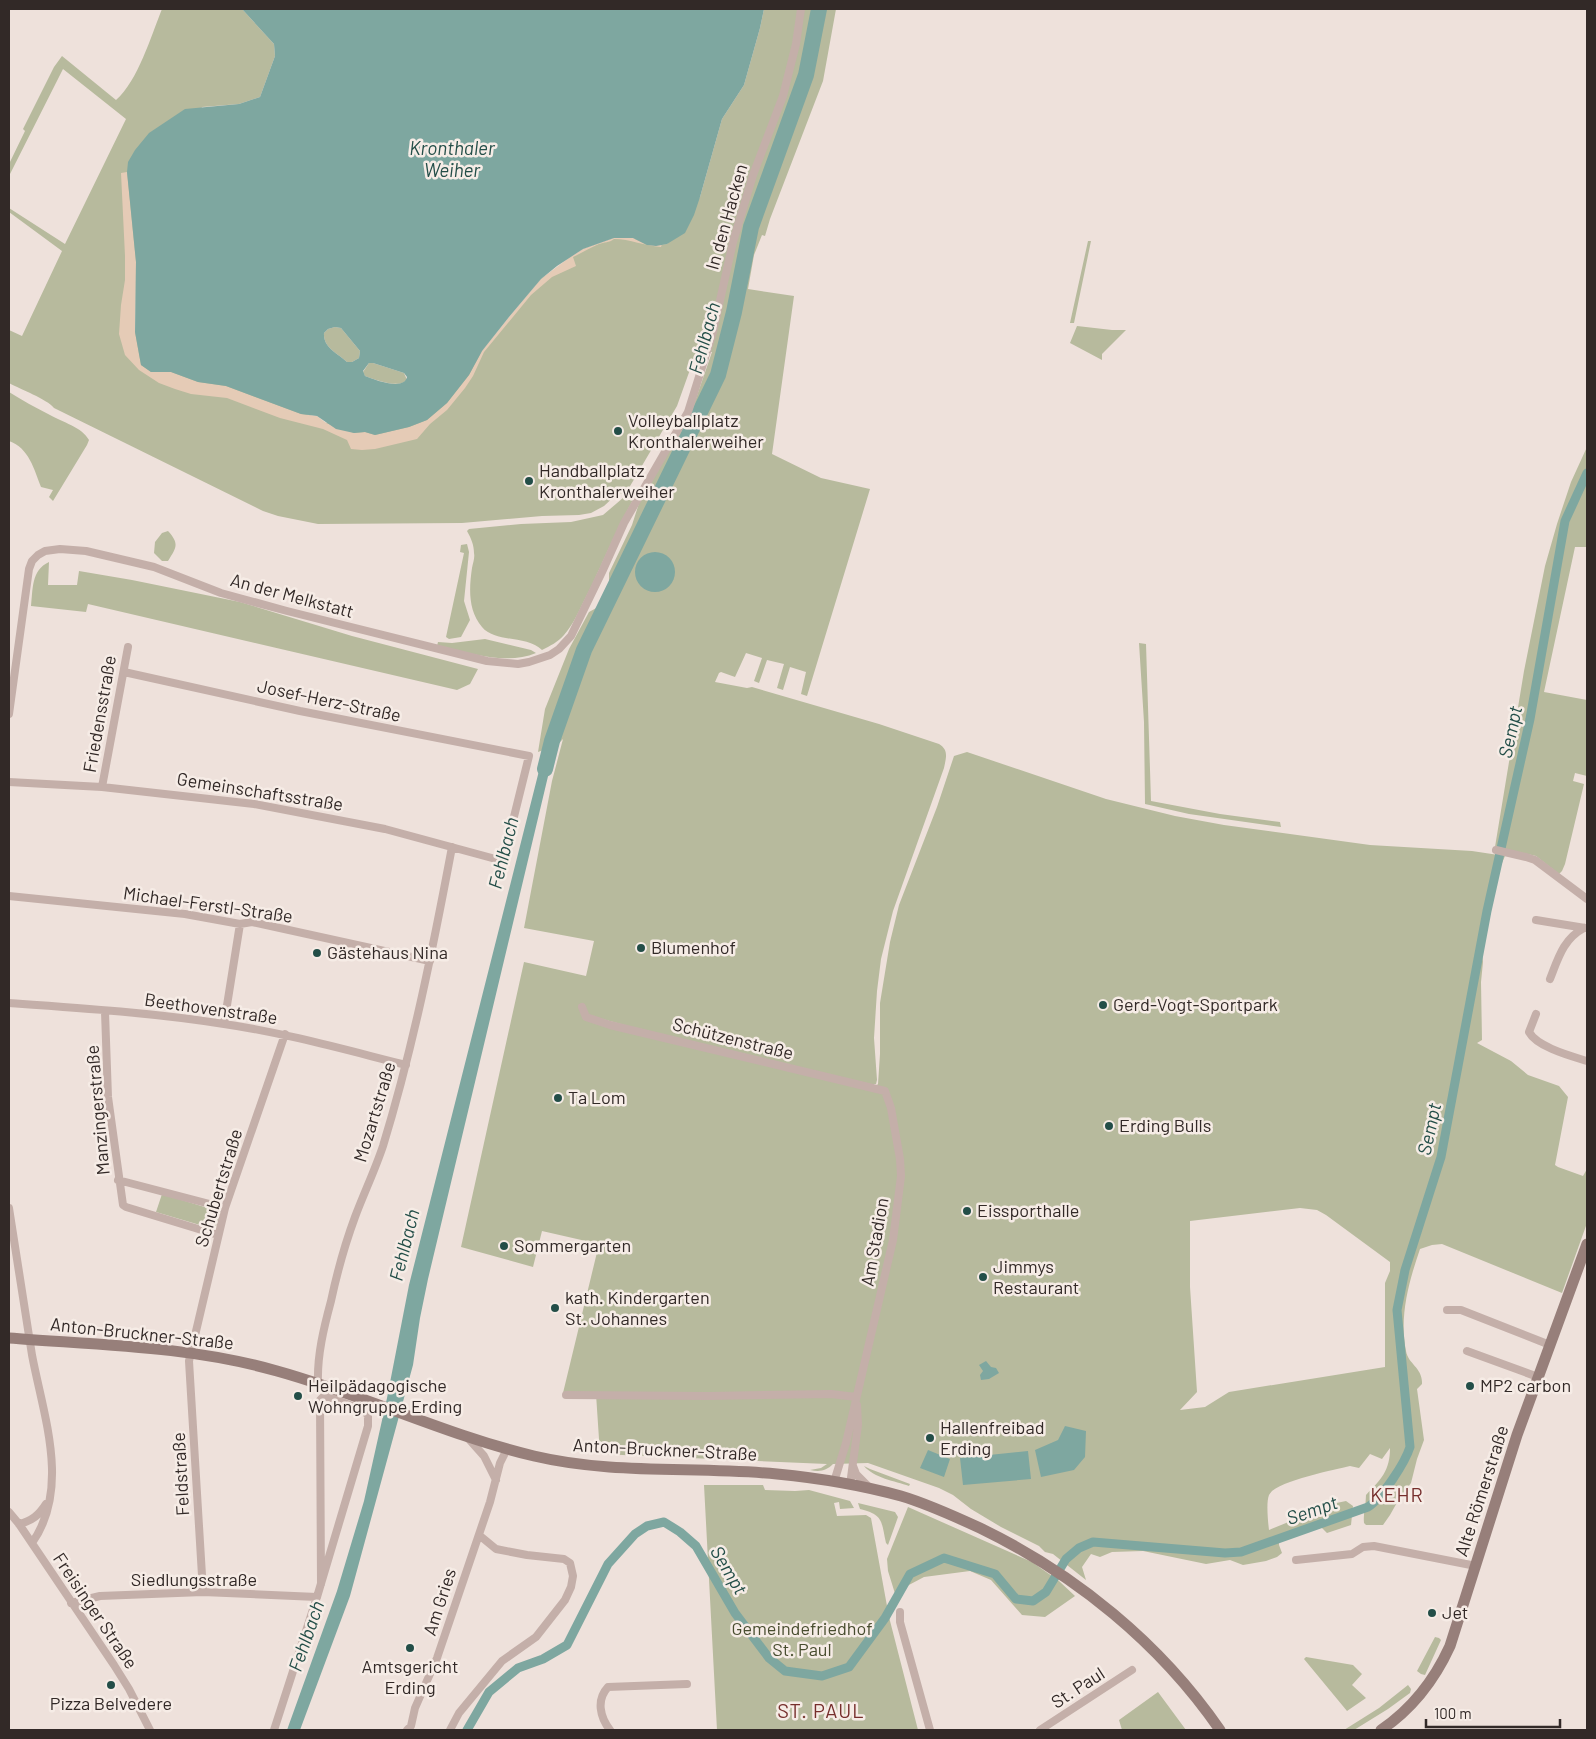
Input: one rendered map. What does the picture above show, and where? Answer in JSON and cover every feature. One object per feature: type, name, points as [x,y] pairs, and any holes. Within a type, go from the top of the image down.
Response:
[{"type":"main road","name":"Alte Römerstraße","points":[[1381,1730],[1414,1702],[1429,1684],[1441,1665],[1455,1630],[1476,1566],[1497,1493],[1587,1244]]},
{"type":"main road","name":"Anton-Bruckner-Straße","points":[[9,1338],[191,1353],[231,1360],[318,1383],[367,1406],[412,1417],[507,1449],[551,1460],[594,1466],[776,1474],[834,1482],[902,1496],[951,1514],[997,1536],[1064,1577],[1112,1612],[1140,1637],[1183,1682],[1220,1730]]},
{"type":"street","name":"In den Hacken","points":[[541,659],[559,649],[571,636],[624,523],[688,412],[713,332],[738,225],[753,175],[783,96],[796,44],[801,9]]},
{"type":"street","name":"An der Melkstatt","points":[[12,671],[28,569],[38,555],[45,551],[60,549],[110,556],[154,567],[221,593],[334,624],[487,661],[518,664],[541,659]]},
{"type":"street","name":"Friedensstraße","points":[[102,786],[128,646]]},
{"type":"street","points":[[9,714],[12,671]]},
{"type":"street","name":"Josef-Herz-Straße","points":[[124,672],[300,711],[529,756],[503,861]]},
{"type":"street","name":"Gemeinschaftsstraße","points":[[9,782],[102,786],[254,804],[352,822],[503,861]]},
{"type":"street","name":"Mozartstraße","points":[[318,1383],[324,1329],[337,1274],[354,1218],[382,1148],[406,1065],[430,961],[452,847]]},
{"type":"street","points":[[1496,850],[1526,857],[1539,863],[1587,899]]},
{"type":"street","name":"Michael-Ferstl-Straße","points":[[9,896],[185,914],[240,924],[252,922],[430,961]]},
{"type":"street","points":[[1536,920],[1586,928]]},
{"type":"street","points":[[224,1024],[240,924]]},
{"type":"street","points":[[1550,979],[1565,944],[1576,932],[1586,928]]},
{"type":"street","name":"Beethovenstraße","points":[[9,1003],[158,1016],[224,1024],[285,1034],[406,1065]]},
{"type":"street","name":"Schützenstraße","points":[[582,1007],[586,1017],[610,1025],[885,1091]]},
{"type":"street","name":"Manzingerstraße","points":[[105,1012],[108,1097],[118,1180],[123,1205],[218,1234]]},
{"type":"street","points":[[1536,1014],[1530,1032],[1532,1037],[1560,1053],[1587,1061]]},
{"type":"street","name":"Schubertstraße","points":[[191,1353],[225,1208],[285,1034]]},
{"type":"street","name":"Am Stadion","points":[[834,1482],[846,1443],[893,1240],[901,1176],[891,1108],[885,1091]]},
{"type":"street","points":[[118,1180],[225,1208]]},
{"type":"street","points":[[9,1208],[30,1340],[49,1432],[52,1474],[41,1530],[32,1543]]},
{"type":"street","points":[[1447,1310],[1461,1310],[1550,1345]]},
{"type":"street","points":[[1467,1351],[1538,1377]]},
{"type":"street","name":"Feldstraße","points":[[191,1353],[189,1361],[203,1592]]},
{"type":"street","points":[[566,1395],[708,1396],[831,1394],[856,1397]]},
{"type":"street","points":[[274,1730],[317,1597],[321,1584],[368,1426],[367,1406],[328,1397],[323,1397],[320,1400],[321,1584]]},
{"type":"street","name":"Am Stadion","points":[[850,1485],[858,1425],[856,1397]]},
{"type":"street","points":[[465,1435],[484,1456],[496,1481]]},
{"type":"street","name":"Am Gries","points":[[409,1728],[415,1708],[437,1658],[496,1481],[500,1463],[507,1449]]},
{"type":"street","points":[[852,1464],[856,1474],[874,1490]]},
{"type":"street","points":[[19,1524],[33,1519],[42,1511],[48,1501]]},
{"type":"street","name":"Freisinger Straße","points":[[9,1512],[32,1543],[129,1688],[150,1730]]},
{"type":"street","points":[[450,1730],[458,1713],[502,1661],[536,1637],[565,1600],[571,1587],[573,1576],[570,1564],[564,1559],[496,1549],[478,1535]]},
{"type":"street","points":[[1296,1560],[1352,1554],[1363,1547],[1374,1546],[1476,1566]]},
{"type":"street","name":"Siedlungsstraße","points":[[71,1603],[100,1596],[203,1592],[317,1597]]},
{"type":"street","points":[[900,1612],[900,1622],[930,1730]]},
{"type":"street","name":"St. Paul","points":[[1040,1730],[1132,1670]]},
{"type":"street","points":[[610,1730],[600,1714],[600,1703],[604,1691],[608,1687],[686,1684]]},
{"type":"street","points":[[409,1728],[418,1730]]},
{"type":"green space","points":[[162,9],[242,9],[274,44],[275,56],[260,97],[239,104],[202,107],[136,262],[135,332],[326,423],[482,351],[541,279],[583,249],[614,238],[633,238],[656,245],[667,244],[700,197],[722,119],[744,85],[764,9],[836,9],[823,81],[765,236],[762,235],[754,255],[748,289],[794,296],[772,454],[821,478],[870,489],[807,696],[801,694],[806,672],[790,667],[783,690],[777,688],[784,664],[767,660],[759,683],[754,681],[762,658],[746,653],[735,677],[721,672],[715,682],[747,688],[752,687],[879,724],[939,744],[946,752],[944,768],[893,911],[881,959],[874,1038],[877,1080],[876,1084],[873,1084],[876,1086],[878,1084],[880,1054],[880,1003],[890,942],[899,905],[937,807],[954,756],[967,752],[1106,799],[1175,816],[1224,825],[1370,845],[1472,851],[1505,856],[1502,863],[1492,873],[1480,939],[1483,962],[1481,982],[1482,1040],[1477,1043],[1511,1061],[1528,1075],[1559,1086],[1568,1097],[1555,1165],[1583,1176],[1587,1169],[1587,1223],[1562,1293],[1442,1244],[1420,1249],[1406,1299],[1404,1338],[1407,1355],[1422,1379],[1422,1384],[1417,1389],[1424,1440],[1411,1483],[1383,1525],[1366,1525],[1364,1523],[1364,1512],[1366,1495],[1384,1474],[1390,1456],[1390,1448],[1382,1459],[1370,1454],[1359,1468],[1350,1466],[1306,1477],[1282,1485],[1269,1495],[1267,1507],[1269,1530],[1286,1523],[1296,1515],[1346,1501],[1353,1506],[1351,1525],[1327,1533],[1316,1522],[1279,1536],[1279,1545],[1282,1553],[1277,1557],[1243,1565],[1230,1560],[1206,1564],[1143,1551],[1112,1552],[1100,1557],[1091,1554],[1082,1567],[1086,1580],[1053,1554],[1045,1552],[1039,1546],[1001,1527],[971,1509],[953,1495],[939,1488],[868,1463],[833,1464],[825,1470],[817,1471],[810,1470],[821,1468],[827,1464],[600,1454],[596,1394],[563,1393],[599,1244],[542,1231],[533,1267],[461,1247],[524,962],[586,976],[594,941],[524,928],[552,781],[563,739],[557,745],[538,752],[545,709],[569,649],[589,612],[600,606],[609,586],[609,573],[632,525],[641,497],[691,413],[712,352],[697,350],[677,406],[626,493],[617,494],[604,506],[591,513],[462,523],[318,524],[278,516],[263,511],[54,408],[40,398],[9,383],[9,330],[22,336],[62,251],[9,212],[9,208],[65,244],[126,119],[63,69],[9,176],[9,164],[25,131],[23,129],[54,67],[62,56],[116,100],[131,82]],"holes":[[[591,1016],[628,1026],[870,1084],[589,1020]],[[1300,1208],[1317,1210],[1326,1215],[1390,1262],[1390,1271],[1385,1283],[1385,1367],[1229,1392],[1205,1407],[1180,1410],[1197,1392],[1190,1287],[1190,1221]]]},
{"type":"green space","points":[[1088,241],[1091,241],[1074,323],[1070,323]]},
{"type":"green space","points":[[1077,326],[1126,330],[1102,354],[1102,360],[1070,343]]},
{"type":"green space","points":[[341,328],[360,351],[359,358],[352,362],[347,362],[328,346],[324,333],[328,329]]},
{"type":"green space","points":[[369,363],[404,373],[407,380],[403,383],[393,384],[365,376],[363,372]]},
{"type":"green space","points":[[9,392],[77,428],[89,440],[53,501],[49,497],[53,490],[41,487],[26,454],[16,444],[9,441]]},
{"type":"green space","points":[[1587,447],[1587,547],[1575,547],[1544,692],[1587,700],[1587,776],[1575,773],[1573,781],[1584,784],[1565,864],[1559,874],[1536,856],[1495,847],[1524,671],[1545,566],[1571,482]]},
{"type":"green space","points":[[630,492],[635,492],[636,495],[622,520],[578,613],[562,637],[554,644],[542,650],[528,642],[495,635],[482,627],[474,614],[471,599],[470,584],[474,555],[473,544],[467,531],[469,529],[571,522],[603,515]]},
{"type":"green space","points":[[168,531],[174,539],[176,546],[168,561],[162,561],[154,553],[155,542],[162,533]]},
{"type":"green space","points":[[467,544],[469,552],[464,601],[470,620],[461,637],[449,639],[446,637],[464,553],[460,552],[461,545]]},
{"type":"green space","points":[[49,562],[48,585],[77,585],[79,571],[132,580],[240,602],[352,636],[478,669],[470,684],[457,690],[88,604],[86,612],[31,606],[36,575]]},
{"type":"green space","points":[[485,639],[531,650],[536,653],[524,657],[499,658],[437,646],[438,642],[452,643]]},
{"type":"green space","points":[[1139,643],[1146,644],[1151,801],[1220,814],[1280,822],[1281,827],[1189,814],[1145,804],[1144,722]]},
{"type":"green space","points":[[162,1194],[221,1212],[216,1226],[210,1228],[156,1212]]},
{"type":"green space","points":[[864,1466],[910,1484],[909,1486],[879,1476]]},
{"type":"green space","name":"Gemeindefriedhof St. Paul","points":[[704,1485],[763,1485],[765,1490],[809,1490],[850,1501],[854,1508],[840,1509],[839,1502],[834,1503],[837,1516],[866,1515],[871,1518],[889,1617],[918,1730],[717,1730]]},
{"type":"green space","points":[[858,1503],[895,1512],[898,1517],[888,1545],[880,1520],[868,1511],[860,1509]]},
{"type":"green space","points":[[908,1507],[1032,1562],[1059,1581],[1075,1596],[1045,1617],[1022,1615],[991,1580],[970,1571],[924,1577],[907,1586],[897,1600],[888,1571],[887,1559]]},
{"type":"green space","points":[[1435,1637],[1441,1640],[1425,1675],[1421,1674],[1417,1671]]},
{"type":"green space","points":[[1306,1657],[1353,1665],[1362,1674],[1352,1685],[1366,1698],[1347,1711],[1304,1659]]},
{"type":"green space","points":[[1408,1685],[1411,1689],[1410,1693],[1388,1709],[1354,1730],[1344,1730],[1379,1708]]},
{"type":"green space","points":[[1158,1692],[1186,1730],[1122,1730],[1119,1720]]},
{"type":"sand","points":[[127,172],[136,262],[135,332],[141,365],[151,372],[171,372],[198,382],[226,386],[301,414],[317,416],[326,423],[354,433],[365,432],[375,435],[409,427],[427,420],[447,403],[469,375],[482,351],[541,279],[570,257],[583,249],[614,238],[633,238],[646,245],[614,239],[601,243],[573,257],[576,266],[552,277],[531,295],[484,352],[465,388],[447,410],[430,424],[417,439],[375,449],[351,449],[347,440],[323,429],[280,418],[227,398],[191,394],[159,383],[139,370],[125,355],[119,334],[125,280],[121,173]]},
{"type":"sand","points":[[662,244],[661,247],[648,245]]},
{"type":"water","name":"Kronthaler Weiher","points":[[242,9],[764,9],[744,85],[722,119],[700,197],[685,233],[667,244],[656,246],[647,245],[633,238],[614,238],[583,249],[541,279],[482,351],[469,375],[447,403],[427,420],[409,427],[375,435],[336,429],[317,416],[301,414],[226,386],[198,382],[171,372],[151,372],[141,365],[135,332],[136,262],[127,172],[128,162],[149,133],[185,109],[239,104],[260,97],[275,56],[274,44]],"holes":[[[341,328],[360,351],[359,358],[352,362],[347,362],[328,346],[324,333],[328,329]],[[369,363],[404,373],[407,377],[405,381],[395,384],[370,378],[365,376],[363,371]]]},
{"type":"water","points":[[655,552],[669,558],[675,572],[669,586],[655,592],[641,586],[635,572],[641,558]]},
{"type":"water","points":[[555,747],[428,1279],[413,1365],[350,1596],[300,1730],[287,1730],[337,1591],[364,1501],[387,1398],[409,1285],[544,751]]},
{"type":"water","points":[[986,1361],[991,1367],[996,1368],[999,1373],[989,1379],[981,1380],[980,1375],[983,1371],[979,1365]]},
{"type":"water","points":[[1065,1426],[1086,1431],[1085,1457],[1074,1470],[1041,1477],[1035,1450],[1058,1440]]},
{"type":"water","points":[[928,1450],[950,1459],[944,1477],[920,1468]]},
{"type":"water","points":[[1028,1451],[1031,1479],[963,1485],[960,1458]]},
{"type":"waterway","name":"Fehlbach","points":[[545,769],[552,741],[584,650],[718,375],[734,312],[751,227],[806,75],[819,9]]},
{"type":"waterway","name":"Sempt","points":[[467,1730],[489,1692],[518,1668],[543,1659],[567,1645],[608,1564],[635,1534],[647,1526],[664,1522],[680,1532],[696,1546],[735,1613],[769,1658],[785,1671],[822,1676],[849,1667],[885,1618],[910,1574],[944,1558],[995,1574],[1016,1599],[1033,1601],[1046,1592],[1066,1559],[1079,1548],[1093,1542],[1225,1553],[1241,1552],[1368,1507],[1380,1496],[1398,1471],[1410,1447],[1397,1310],[1405,1270],[1441,1157],[1487,911],[1530,719],[1565,521],[1587,473]]},
{"type":"place","name":"Volleyballplatz Kronthalerweiher","points":[[618,431]]},
{"type":"place","name":"Handballplatz Kronthalerweiher","points":[[529,481]]},
{"type":"place","name":"Blumenhof","points":[[641,948]]},
{"type":"place","name":"Gästehaus Nina","points":[[317,953]]},
{"type":"place","name":"Gerd-Vogt-Sportpark","points":[[1103,1005]]},
{"type":"place","name":"Ta Lom","points":[[558,1098]]},
{"type":"place","name":"Erding Bulls","points":[[1109,1126]]},
{"type":"place","name":"Eissporthalle","points":[[967,1211]]},
{"type":"place","name":"Sommergarten","points":[[504,1246]]},
{"type":"place","name":"Jimmys Restaurant","points":[[983,1277]]},
{"type":"place","name":"kath. Kindergarten St. Johannes","points":[[555,1308]]},
{"type":"place","name":"MP2 carbon","points":[[1470,1386]]},
{"type":"place","name":"Heilpädagogische Wohngruppe Erding","points":[[298,1396]]},
{"type":"place","name":"Hallenfreibad Erding","points":[[930,1438]]},
{"type":"place","name":"Jet","points":[[1432,1613]]},
{"type":"place","name":"Amtsgericht Erding","points":[[410,1648]]},
{"type":"place","name":"Pizza Belvedere","points":[[111,1685]]},
{"type":"district","name":"KEHR","points":[[1397,1495]]},
{"type":"district","name":"ST. PAUL","points":[[821,1711]]}]
